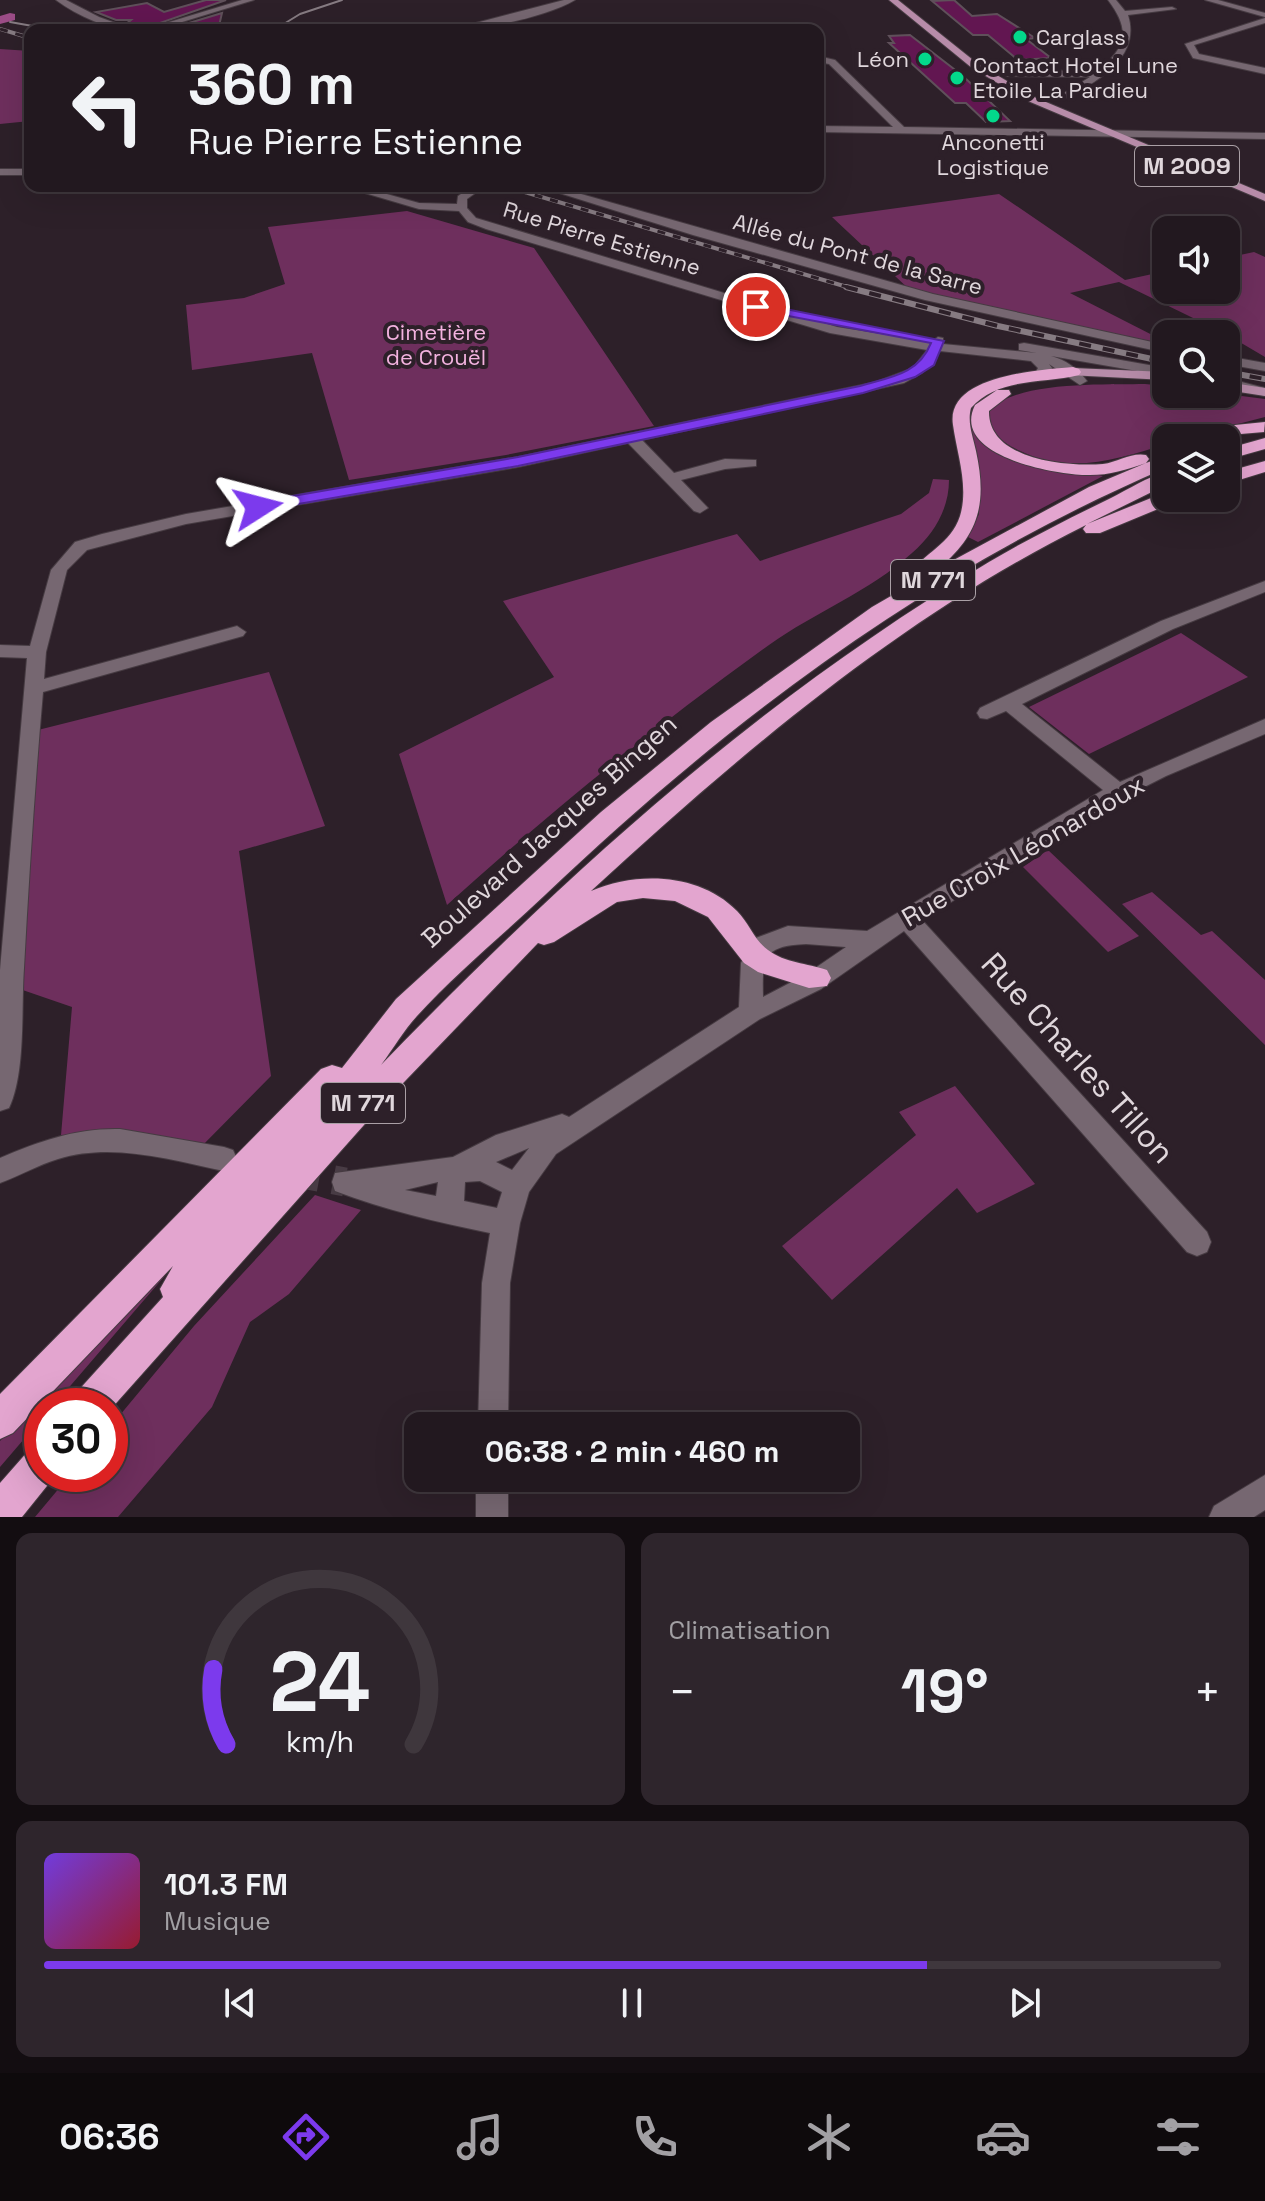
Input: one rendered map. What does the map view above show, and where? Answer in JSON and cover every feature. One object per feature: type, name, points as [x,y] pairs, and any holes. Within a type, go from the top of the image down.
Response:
[{"type":"highway","points":[[879,612],[904,585],[940,559],[967,526],[974,497],[960,420],[963,406],[984,389],[1038,366],[1083,376]]},
{"type":"highway","points":[[1083,376],[995,397],[981,409],[980,423],[987,437],[1010,454],[1061,468],[1116,467],[1152,455]]},
{"type":"highway","points":[[1240,430],[1265,427]]},
{"type":"highway","points":[[1240,435],[1265,427]]},
{"type":"highway","points":[[1240,451],[1265,443]]},
{"type":"highway","points":[[1240,474],[1265,466]]},
{"type":"highway","name":"Boulevard Jacques Bingen","points":[[131,1356],[216,1232],[359,1071],[406,1008],[610,818],[719,728],[879,612],[1096,491],[1152,467]]},
{"type":"highway","name":"Boulevard Jacques Bingen","points":[[104,1388],[360,1106],[580,882],[705,772],[835,673],[970,583],[1070,525],[1152,485]]},
{"type":"highway","points":[[970,583],[1020,566],[1102,525],[1152,505]]},
{"type":"highway","points":[[496,967],[598,900],[614,893],[648,888],[680,891],[714,908],[727,918],[754,955],[770,965],[817,978]]},
{"type":"highway","points":[[0,1420],[154,1258],[351,1059],[406,1008]]},
{"type":"highway","points":[[0,1513],[24,1484]]},
{"type":"main road","points":[[893,0],[985,73],[1074,124]]},
{"type":"main road","name":"M 2009","points":[[904,0],[999,73],[1046,99],[1110,131],[1265,198]]},
{"type":"main road","name":"M 2009","points":[[1094,128],[1110,131]]},
{"type":"main road","name":"M 2009","points":[[1128,134],[1265,191]]},
{"type":"main road","name":"Rue Pierre Estienne","points":[[1083,376],[1152,377]]},
{"type":"main road","points":[[1240,388],[1264,392]]},
{"type":"street","points":[[60,0],[112,24]]},
{"type":"street","points":[[168,24],[250,0]]},
{"type":"street","points":[[480,24],[539,11],[571,0]]},
{"type":"street","points":[[1064,96],[1111,66],[1129,35],[1125,13],[1112,0]]},
{"type":"street","points":[[1209,0],[1265,13]]},
{"type":"street","points":[[1253,0],[1265,13]]},
{"type":"street","points":[[1125,13],[1172,9]]},
{"type":"street","points":[[1265,13],[1189,44],[1196,56],[1265,71]]},
{"type":"street","points":[[824,60],[832,62],[901,129]]},
{"type":"street","points":[[999,73],[1101,74]]},
{"type":"street","points":[[1052,130],[1074,124],[1094,128]]},
{"type":"street","points":[[824,129],[1052,130],[1265,136]]},
{"type":"street","points":[[1110,131],[1128,134],[1179,133]]},
{"type":"street","points":[[1148,143],[1157,134]]},
{"type":"street","points":[[0,172],[24,172]]},
{"type":"street","name":"Rue Pierre Estienne","points":[[368,192],[419,206],[462,208],[472,220],[490,227],[835,330],[936,344],[1038,366]]},
{"type":"street","points":[[462,208],[462,198],[468,192]]},
{"type":"street","name":"Allée du Pont de la Sarre","points":[[562,192],[872,283],[1037,324],[1152,346]]},
{"type":"street","points":[[0,1100],[6,1062],[20,836],[37,652],[59,570],[81,546],[186,519],[632,439],[892,382],[929,362],[936,344]]},
{"type":"street","name":"Rue Pierre Estienne","points":[[936,344],[1064,352],[1152,374]]},
{"type":"street","points":[[1064,352],[1083,376]]},
{"type":"street","points":[[1240,363],[1265,367]]},
{"type":"street","points":[[632,439],[700,508]]},
{"type":"street","points":[[671,478],[725,464],[751,463]]},
{"type":"street","points":[[987,713],[1167,625],[1265,586]]},
{"type":"street","points":[[34,688],[237,632]]},
{"type":"street","points":[[0,651],[37,652]]},
{"type":"street","points":[[1008,703],[1119,792]]},
{"type":"street","name":"Rue Croix Léonardoux","points":[[493,1412],[496,1283],[506,1223],[517,1186],[547,1145],[751,1012],[786,999],[870,941],[1119,792],[1265,726]]},
{"type":"street","name":"Rue Charles Tillon","points":[[907,919],[1197,1242]]},
{"type":"street","points":[[751,1012],[754,955],[761,944],[781,935],[826,935],[870,941]]},
{"type":"street","name":"Rue Croix Léonardoux","points":[[457,1169],[505,1144],[581,1120]]},
{"type":"street","points":[[0,1171],[60,1147],[112,1140],[166,1146],[224,1159]]},
{"type":"street","points":[[450,1212],[450,1187],[457,1169]]},
{"type":"street","points":[[506,1223],[406,1203],[345,1182],[388,1181],[438,1170],[482,1169],[517,1186]]},
{"type":"street","points":[[1225,1517],[1265,1491]]},
{"type":"street","points":[[492,1492],[492,1517]]},
{"type":"green space","points":[[0,49],[24,51],[24,122],[0,124]]},
{"type":"green space","points":[[999,194],[1125,280],[1152,274],[1152,298],[1119,282],[1070,293],[1152,335],[1152,344],[911,291],[832,217]]},
{"type":"green space","name":"Cimetière de Crouël","points":[[407,211],[534,248],[654,426],[506,455],[349,480],[312,353],[192,370],[186,305],[244,298],[285,284],[268,227]]},
{"type":"green space","points":[[1254,252],[1265,257],[1265,357],[1240,342],[1240,320],[1197,320],[1164,304],[1240,304],[1240,255]]},
{"type":"green space","points":[[1085,385],[1152,385],[1152,408],[1240,408],[1240,396],[1265,399],[1265,417],[1238,424],[1152,424],[1152,448],[1111,460],[1074,463],[1037,458],[1012,447],[1002,440],[992,426],[988,413],[1000,402],[1038,390]]},
{"type":"green space","points":[[967,427],[975,427],[1006,455],[1103,476],[978,542],[968,537],[979,514],[979,478]]},
{"type":"green space","points":[[933,479],[949,480],[946,501],[933,529],[912,553],[860,591],[769,645],[645,738],[564,803],[447,905],[399,754],[554,677],[503,601],[737,534],[760,561],[901,514],[929,493]]},
{"type":"green space","points":[[1181,633],[1248,677],[1089,754],[1029,707]]},
{"type":"green space","points":[[269,672],[325,826],[239,851],[271,1076],[195,1153],[60,1147],[72,1007],[11,986],[30,732]]},
{"type":"green space","points":[[1048,850],[1139,936],[1108,952],[1023,867]]},
{"type":"green space","points":[[1152,892],[1201,935],[1212,931],[1265,980],[1265,1045],[1122,904]]},
{"type":"green space","points":[[955,1086],[1035,1184],[977,1213],[957,1188],[832,1300],[782,1246],[916,1135],[899,1112]]},
{"type":"green space","points":[[315,1195],[361,1210],[289,1294],[250,1322],[212,1407],[118,1517],[35,1517],[56,1492],[128,1492],[128,1405],[194,1326]]},
{"type":"green space","points":[[175,1264],[68,1388],[52,1388]]},
{"type":"green space","points":[[24,1417],[24,1439],[0,1467],[0,1441]]},
{"type":"building","points":[[206,0],[226,0],[157,24],[126,24],[131,20],[116,20],[96,12],[147,3],[164,12]]},
{"type":"building","points":[[954,0],[972,16],[997,14],[1035,38],[1026,39],[1051,58],[1018,60],[988,35],[973,35],[932,1]]},
{"type":"building","points":[[222,13],[219,24],[186,24]]},
{"type":"building","points":[[910,35],[963,76],[1010,121],[986,122],[966,103],[955,103],[889,43],[894,43],[889,36]]},
{"type":"waterway","points":[[1,20],[10,17]]},
{"type":"tunnel","points":[[291,1172],[345,1182]]},
{"type":"tram line","points":[[284,24],[300,14],[342,0]]},
{"type":"tram line","points":[[10,22],[24,24]]},
{"type":"railway","points":[[0,29],[24,36]]},
{"type":"railway","points":[[524,192],[854,289]]},
{"type":"railway","points":[[846,287],[998,326],[1152,359]]},
{"type":"railway","points":[[1240,375],[1265,379]]},
{"type":"place","name":"Carglass","points":[[1020,37]]},
{"type":"place","name":"Léon","points":[[925,59]]},
{"type":"place","name":"Contact Hotel Lune Etoile La Pardieu","points":[[957,78]]},
{"type":"place","name":"Anconetti Logistique","points":[[993,116]]},
{"type":"route","points":[[258,507],[518,462],[741,417],[892,382],[929,362],[938,341],[756,307]]}]
